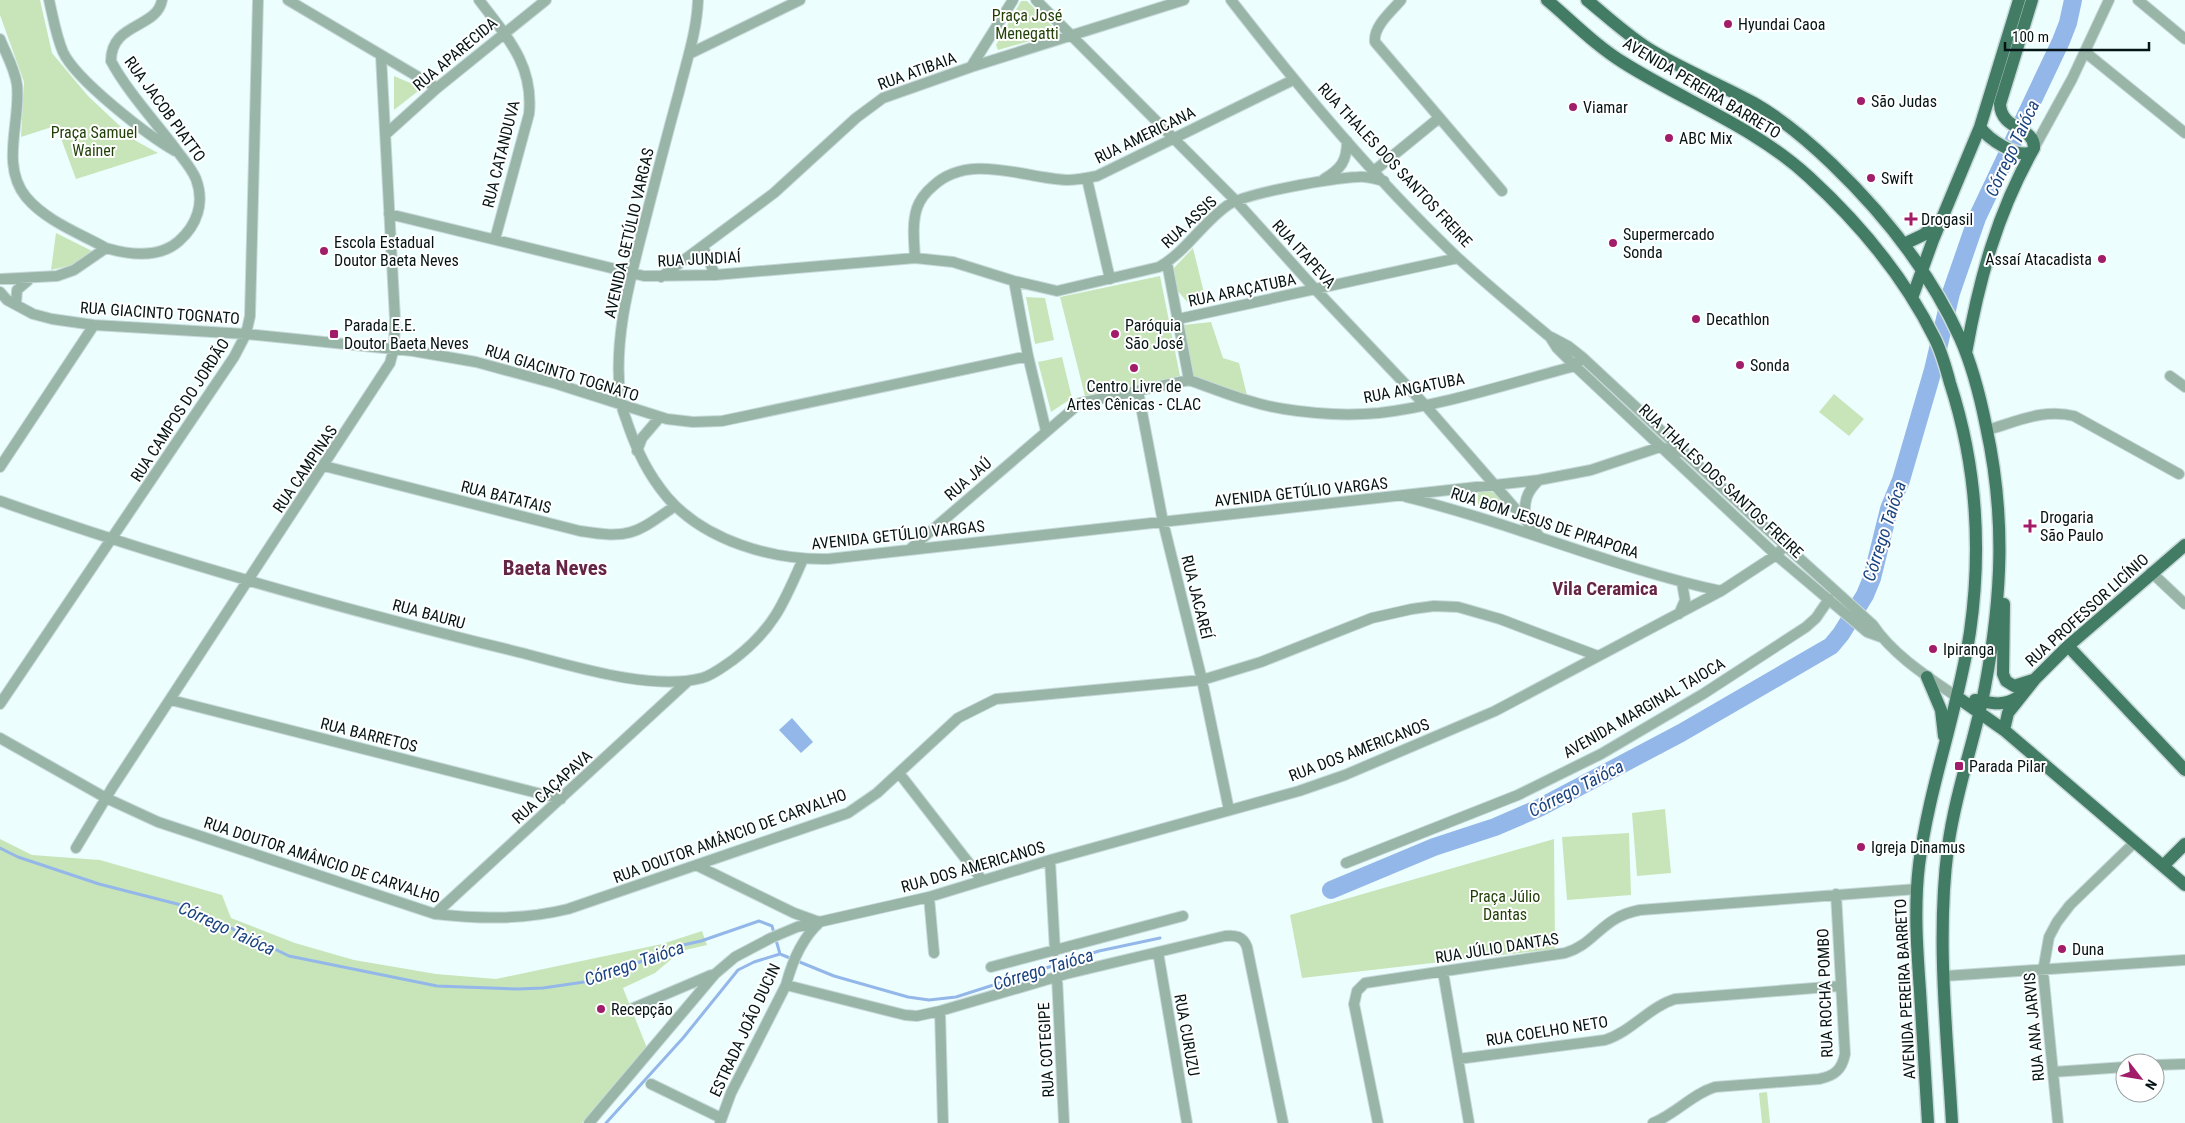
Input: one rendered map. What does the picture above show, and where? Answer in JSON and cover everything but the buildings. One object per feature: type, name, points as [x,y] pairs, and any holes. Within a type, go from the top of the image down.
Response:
[{"type":"main road","name":"AVENIDA PEREIRA BARRETO","points":[[1547,0],[1621,62],[1735,124],[1794,164],[1856,224],[1912,298],[1926,322],[1942,357],[1967,443],[1976,522],[1975,576],[1970,631],[1957,698],[1923,839],[1917,889],[1917,940],[1928,1123]]},
{"type":"main road","name":"AVENIDA PEREIRA BARRETO","points":[[1587,0],[1648,48],[1757,105],[1806,140],[1848,180],[1904,244],[1922,269],[1952,322],[1966,353],[1981,400],[1998,491],[2000,572],[1996,614],[1981,707],[1949,842],[1942,917],[1952,1123]]},
{"type":"main road","points":[[1912,298],[1942,217],[1980,127],[2019,0]]},
{"type":"main road","points":[[1966,353],[1976,298],[1991,243],[2008,200],[2033,150],[2034,141],[2027,133],[2010,123],[2001,112],[2001,100],[2032,0]]},
{"type":"main road","points":[[1980,127],[1985,134],[2015,152],[2024,155],[2033,150]]},
{"type":"main road","points":[[1904,244],[1929,231],[1942,217]]},
{"type":"main road","name":"RUA PROFESSOR LICÍNIO","points":[[2004,730],[2008,713],[2035,679],[2068,646],[2151,572],[2185,545]]},
{"type":"main road","points":[[2000,572],[2004,620],[2003,674],[2006,681],[2014,686],[2020,686],[2035,679]]},
{"type":"main road","points":[[2068,646],[2185,770]]},
{"type":"main road","points":[[1927,676],[1941,710],[1944,724],[1945,748]]},
{"type":"main road","points":[[1981,707],[2006,703],[2024,692]]},
{"type":"main road","name":"RUA THALES DOS SANTOS FREIRE","points":[[1957,698],[1981,707],[2004,730],[2185,885]]},
{"type":"main road","points":[[2163,866],[2185,844]]},
{"type":"street","points":[[50,0],[63,52],[70,63],[106,99],[147,133],[180,154]]},
{"type":"street","name":"RUA JACOB PIATTO","points":[[0,38],[16,85],[13,163],[17,179],[25,196],[53,219],[106,248],[135,255],[152,254],[170,247],[188,233],[198,213],[200,193],[192,171],[111,61],[113,46],[119,36],[154,13],[162,0]]},
{"type":"street","name":"RUA CAMPOS DO JORDÃO","points":[[0,704],[234,357],[246,334],[250,316],[258,0]]},
{"type":"street","points":[[288,0],[437,88]]},
{"type":"street","name":"RUA CATANDUVA","points":[[479,0],[504,33],[528,77],[531,96],[529,114],[495,239]]},
{"type":"street","name":"RUA APARECIDA","points":[[386,134],[437,88],[546,0]]},
{"type":"street","name":"AVENIDA GETÚLIO VARGAS","points":[[698,0],[698,11],[689,54],[631,274],[622,319],[619,359],[621,404],[637,451],[651,478],[675,506],[711,532],[773,555],[803,559],[828,559],[1539,480],[1591,470],[1660,447]]},
{"type":"street","points":[[689,54],[800,0]]},
{"type":"street","points":[[971,67],[1013,0]]},
{"type":"street","name":"RUA ITAPEVA","points":[[1036,0],[1236,201],[1316,290],[1425,405],[1540,537]]},
{"type":"street","name":"RUA ATIBAIA","points":[[661,277],[774,193],[870,107],[883,98],[971,67],[1184,0]]},
{"type":"street","name":"RUA THALES DOS SANTOS FREIRE","points":[[1232,0],[1294,80],[1347,141],[1458,258],[1550,337],[1582,356],[1786,545],[1849,611],[1927,676],[1957,698]]},
{"type":"street","points":[[1401,0],[1380,25],[1374,38],[1375,42],[1502,191]]},
{"type":"street","points":[[2033,150],[2085,52],[2109,0]]},
{"type":"street","points":[[2138,0],[2185,39]]},
{"type":"street","points":[[2085,52],[2185,134]]},
{"type":"street","name":"RUA CAMPINAS","points":[[76,848],[106,798],[384,375],[390,363],[394,348],[395,319],[381,56]]},
{"type":"street","name":"RUA AMERICANA","points":[[915,258],[914,230],[917,207],[930,189],[947,175],[973,168],[1068,180],[1087,178],[1118,167],[1172,138],[1294,80]]},
{"type":"street","points":[[2027,133],[2038,132],[2052,116]]},
{"type":"street","points":[[1374,171],[1439,118]]},
{"type":"street","name":"RUA ASSIS","points":[[1318,182],[1336,172],[1343,164],[1347,154],[1347,141]]},
{"type":"street","name":"RUA ASSIS","points":[[1167,263],[1215,216],[1236,201],[1318,182],[1357,176],[1384,181]]},
{"type":"street","points":[[1087,178],[1110,279]]},
{"type":"street","name":"RUA JUNDIAÍ","points":[[390,214],[631,274],[661,277],[715,275],[915,258],[953,262],[1014,281],[1057,291],[1159,267],[1167,263]]},
{"type":"street","points":[[703,247],[715,275]]},
{"type":"street","points":[[0,278],[58,276],[74,270],[106,248]]},
{"type":"street","name":"RUA ARAÇATUBA","points":[[1178,319],[1458,258]]},
{"type":"street","points":[[1167,263],[1189,380]]},
{"type":"street","points":[[16,304],[17,290],[31,278]]},
{"type":"street","points":[[1014,281],[1028,356],[1046,430]]},
{"type":"street","name":"RUA GIACINTO TOGNATO","points":[[0,292],[7,300],[33,314],[94,326],[246,334],[394,348],[476,362],[557,384],[660,418],[693,422],[722,421],[1028,356]]},
{"type":"street","points":[[0,468],[94,326]]},
{"type":"street","name":"RUA THALES DOS SANTOS FREIRE","points":[[1550,337],[1557,348],[1575,366],[1776,555],[1829,600],[1849,611]]},
{"type":"street","points":[[1575,366],[1582,356]]},
{"type":"street","name":"RUA ANGATUBA","points":[[1189,380],[1265,406],[1334,415],[1379,413],[1425,405],[1575,366]]},
{"type":"street","points":[[2170,376],[2185,387]]},
{"type":"street","name":"RUA JAÚ","points":[[910,549],[1080,402],[1189,380]]},
{"type":"street","name":"RUA JACAREÍ","points":[[1138,390],[1163,522],[1202,680],[1229,810]]},
{"type":"street","points":[[1987,430],[2048,413],[2074,416],[2179,474]]},
{"type":"street","points":[[637,451],[642,438],[660,418]]},
{"type":"street","points":[[1660,447],[1685,452]]},
{"type":"street","name":"RUA BATATAIS","points":[[324,466],[580,531],[601,534],[623,535],[633,533],[675,506]]},
{"type":"street","points":[[1526,522],[1524,510],[1526,495],[1539,480]]},
{"type":"street","name":"RUA BOM JESUS DE PIRAPORA","points":[[1399,496],[1458,510],[1682,583],[1721,591]]},
{"type":"street","name":"RUA BAURU","points":[[0,501],[249,580],[471,641],[610,674],[657,681],[688,681],[706,677],[746,650],[766,631],[783,606],[803,559]]},
{"type":"street","name":"RUA DOS AMERICANOS","points":[[714,974],[735,957],[776,936],[797,928],[929,896],[1050,860],[1299,791],[1345,776],[1495,712],[1721,591],[1776,555],[1786,545]]},
{"type":"street","points":[[2151,572],[2185,604]]},
{"type":"street","points":[[1679,614],[1685,600],[1682,583]]},
{"type":"street","name":"AVENIDA MARGINAL TAIOCA","points":[[1346,863],[1518,795],[1601,754],[1703,694],[1806,627],[1816,618],[1829,600]]},
{"type":"street","name":"RUA DOUTOR AMÂNCIO DE CARVALHO","points":[[0,738],[106,798],[158,822],[435,914],[484,918],[545,915],[568,909],[848,813],[877,793],[958,718],[996,698],[1202,680],[1261,662],[1372,618],[1434,606],[1458,607],[1500,619],[1598,656]]},
{"type":"street","name":"RUA CAÇAPAVA","points":[[435,914],[561,800],[688,681]]},
{"type":"street","name":"RUA BARRETOS","points":[[171,700],[561,800]]},
{"type":"street","points":[[899,773],[982,880]]},
{"type":"street","name":"RUA ANA JARVIS","points":[[2058,1123],[2043,971],[2049,937],[2057,922],[2070,905],[2135,842]]},
{"type":"street","points":[[1050,860],[1055,951]]},
{"type":"street","points":[[696,865],[784,908],[820,922]]},
{"type":"street","name":"RUA JÚLIO DANTAS","points":[[1378,1123],[1354,1004],[1355,996],[1365,983],[1554,956],[1573,951],[1607,923],[1629,912],[1917,889]]},
{"type":"street","name":"RUA ROCHA POMBO","points":[[1653,1123],[1700,1093],[1715,1087],[1819,1079],[1831,1077],[1840,1069],[1845,1054],[1836,894]]},
{"type":"street","points":[[929,896],[934,953]]},
{"type":"street","points":[[784,908],[797,928]]},
{"type":"street","points":[[991,968],[1183,916]]},
{"type":"street","name":"ESTRADA JOÃO DUCIN","points":[[721,1120],[731,1094],[786,985],[791,966],[798,952],[810,933],[820,922]]},
{"type":"street","name":"ESTRADA JOÃO DUCIN","points":[[797,928],[798,952]]},
{"type":"street","points":[[786,985],[905,1016],[917,1016],[1058,976],[1225,936],[1236,936],[1243,940],[1249,956],[1283,1123]]},
{"type":"street","name":"RUA CURUZU","points":[[1158,952],[1187,1123]]},
{"type":"street","points":[[1945,976],[2043,971],[2185,960]]},
{"type":"street","points":[[1443,972],[1469,1123]]},
{"type":"street","points":[[632,1009],[714,974]]},
{"type":"street","points":[[589,1123],[714,974]]},
{"type":"street","name":"RUA COTEGIPE","points":[[1058,976],[1064,1123]]},
{"type":"street","name":"RUA COELHO NETO","points":[[1458,1059],[1605,1040],[1614,1037],[1658,1006],[1675,999],[1840,986]]},
{"type":"street","points":[[940,1011],[943,1123]]},
{"type":"street","points":[[2165,1065],[2185,1064]]},
{"type":"street","points":[[2053,1072],[2115,1068]]},
{"type":"street","points":[[651,1084],[721,1120]]},
{"type":"green space","name":"Praça Samuel Wainer","points":[[0,0],[40,0],[52,53],[88,96],[136,141],[158,153],[76,179],[55,126],[21,137],[24,82],[0,15]]},
{"type":"green space","name":"Praça José Menegatti","points":[[1021,1],[1027,1],[1053,27],[1051,35],[998,50],[996,45]]},
{"type":"green space","points":[[394,76],[422,88],[394,110]]},
{"type":"green space","points":[[56,233],[92,251],[73,265],[51,270]]},
{"type":"green space","points":[[1193,248],[1206,301],[1190,305],[1175,288],[1171,271]]},
{"type":"green space","points":[[1160,276],[1180,376],[1085,396],[1060,297]]},
{"type":"green space","points":[[1026,297],[1045,298],[1054,340],[1035,344]]},
{"type":"green space","points":[[1211,322],[1223,358],[1239,363],[1247,395],[1193,376],[1184,325]]},
{"type":"green space","points":[[1062,357],[1072,398],[1051,412],[1038,362]]},
{"type":"green space","points":[[1834,394],[1864,419],[1849,436],[1819,412]]},
{"type":"green space","points":[[1483,491],[1495,493],[1502,498],[1510,507],[1507,513],[1504,514],[1478,505],[1478,493]]},
{"type":"green space","points":[[1665,809],[1671,873],[1637,876],[1632,813]]},
{"type":"green space","points":[[1629,833],[1631,895],[1567,900],[1562,837]]},
{"type":"green space","points":[[0,839],[32,855],[100,860],[222,895],[231,918],[295,943],[354,960],[436,974],[496,979],[662,944],[702,931],[707,945],[681,951],[655,973],[623,988],[647,1048],[582,1123],[0,1123]]},
{"type":"green space","name":"Praça Júlio Dantas","points":[[1554,839],[1555,949],[1302,978],[1290,915]]},
{"type":"green space","points":[[1767,1092],[1770,1123],[1762,1123],[1759,1093]]},
{"type":"water","points":[[792,718],[813,742],[801,753],[779,730]]},
{"type":"waterway","name":"Córrego Taióca","points":[[1331,890],[1434,847],[1495,827],[1539,808],[1681,733],[1831,646],[1841,634],[1865,595],[1872,578],[1889,509],[1901,480],[1933,370],[1951,293],[1977,218],[2061,41],[2068,23],[2073,0]]},
{"type":"waterway","name":"Córrego Taióca","points":[[0,848],[18,857],[99,884],[185,906],[289,956],[437,986],[518,989],[543,988],[591,981],[683,945],[701,941],[759,921],[772,926],[780,954]]},
{"type":"waterway","name":"Córrego Taióca","points":[[780,954],[834,976],[908,997],[929,1000],[956,997],[1099,951],[1160,938]]},
{"type":"waterway","points":[[606,1123],[683,1038],[738,970],[754,962],[780,954]]},
{"type":"place","name":"Hyundai Caoa","points":[[1728,24]]},
{"type":"place","name":"São Judas","points":[[1861,101]]},
{"type":"place","name":"Viamar","points":[[1573,107]]},
{"type":"place","name":"ABC Mix","points":[[1669,138]]},
{"type":"place","name":"Swift","points":[[1871,178]]},
{"type":"place","name":"Drogasil","points":[[1911,219]]},
{"type":"place","name":"Supermercado Sonda","points":[[1613,243]]},
{"type":"place","name":"Escola Estadual Doutor Baeta Neves","points":[[324,251]]},
{"type":"place","name":"Assaí Atacadista","points":[[2102,259]]},
{"type":"place","name":"Decathlon","points":[[1696,319]]},
{"type":"place","name":"Parada E.E. Doutor Baeta Neves","points":[[334,334]]},
{"type":"place","name":"Paróquia São José","points":[[1115,334]]},
{"type":"place","name":"Sonda","points":[[1740,365]]},
{"type":"place","name":"Centro Livre de Artes Cênicas - CLAC","points":[[1134,368]]},
{"type":"place","name":"Drogaria São Paulo","points":[[2030,526]]},
{"type":"place","name":"Ipiranga","points":[[1933,649]]},
{"type":"place","name":"Parada Pilar","points":[[1959,766]]},
{"type":"place","name":"Igreja Dinamus","points":[[1861,847]]},
{"type":"place","name":"Duna","points":[[2062,949]]},
{"type":"place","name":"Recepção","points":[[601,1009]]},
{"type":"district","name":"Baeta Neves","points":[[555,568]]},
{"type":"district","name":"Vila Ceramica","points":[[1605,588]]}]
